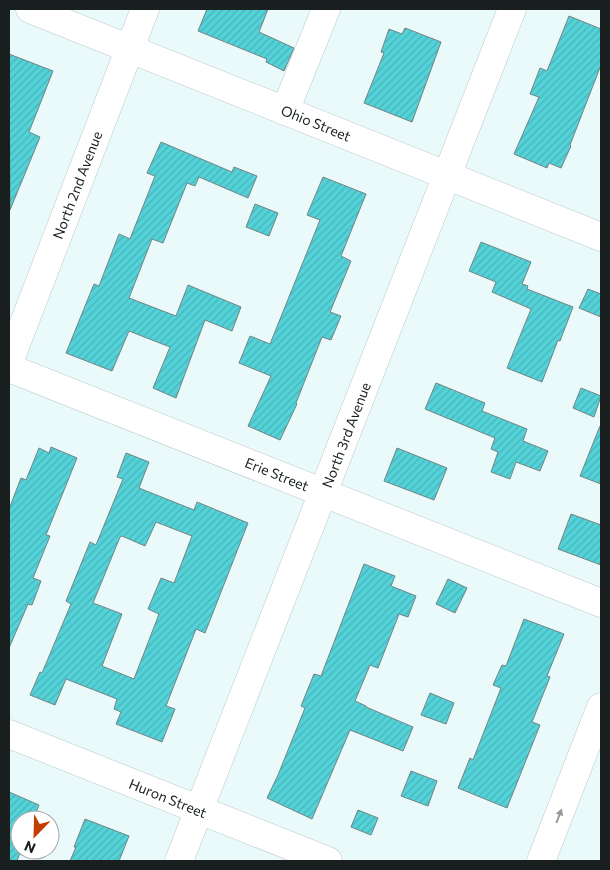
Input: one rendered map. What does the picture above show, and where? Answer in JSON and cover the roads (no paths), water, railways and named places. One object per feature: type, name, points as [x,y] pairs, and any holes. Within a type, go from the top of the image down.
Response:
[{"type":"street","name":"Ohio Street","points":[[30,9],[601,237]]},
{"type":"street","name":"North 2nd Avenue","points":[[9,362],[145,9]]},
{"type":"street","points":[[284,111],[326,9]]},
{"type":"street","name":"North 3rd Avenue","points":[[179,861],[512,9]]},
{"type":"street","name":"Erie Street","points":[[9,368],[601,603]]},
{"type":"street","points":[[542,861],[601,707]]},
{"type":"street","name":"Huron Street","points":[[9,734],[328,861]]}]
